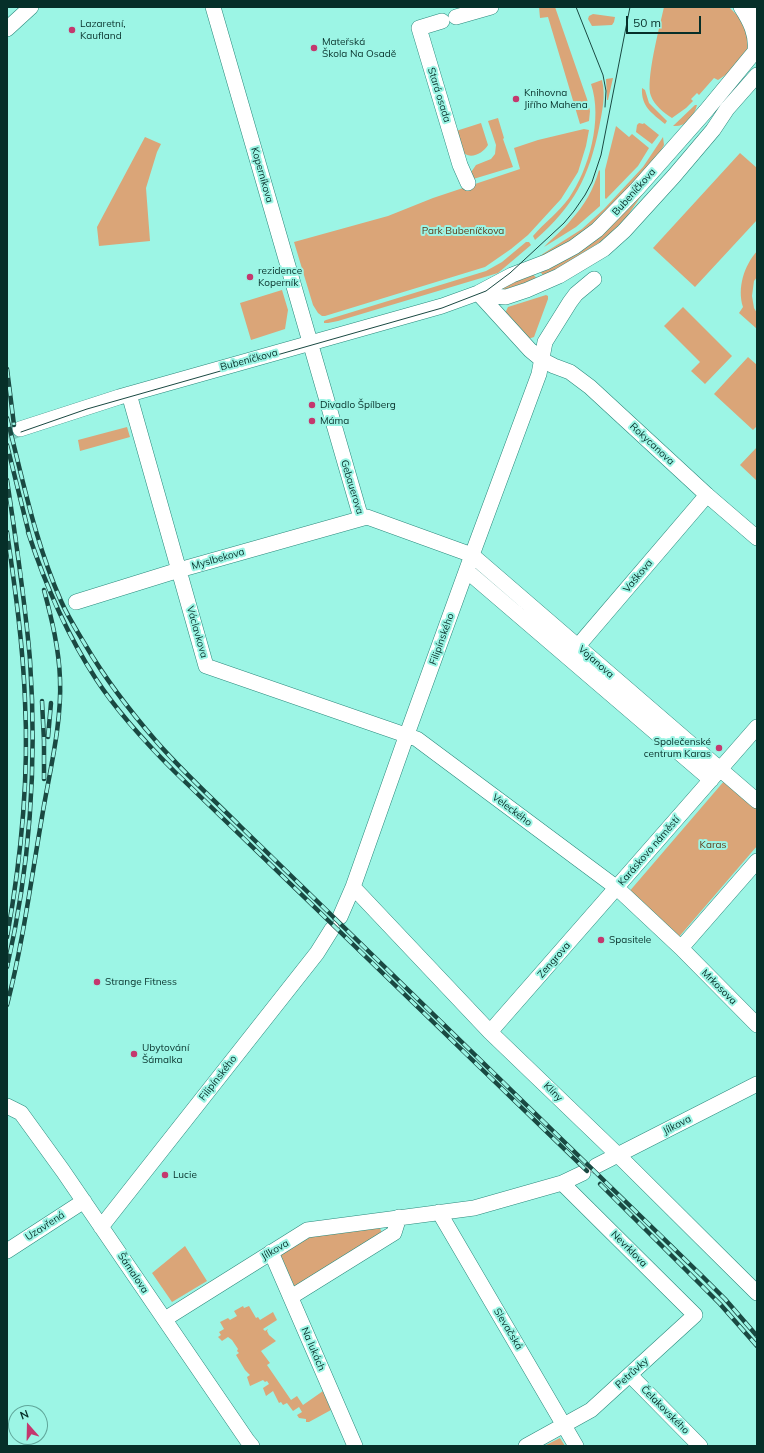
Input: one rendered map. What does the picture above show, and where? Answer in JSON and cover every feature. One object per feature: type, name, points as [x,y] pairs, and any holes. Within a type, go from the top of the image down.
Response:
[{"type":"main road","points":[[746,7],[757,16]]},
{"type":"street","points":[[7,29],[31,7]]},
{"type":"street","name":"Koperníkova","points":[[213,7],[310,343]]},
{"type":"street","points":[[456,17],[491,7]]},
{"type":"street","points":[[741,7],[749,18],[754,33],[756,50]]},
{"type":"street","name":"Stará osada","points":[[442,21],[419,28],[460,165],[468,183]]},
{"type":"street","name":"Bubeníčkova","points":[[20,429],[129,394],[442,306],[478,293],[512,275],[535,267],[561,255],[597,230],[637,189],[705,112],[756,50]]},
{"type":"street","name":"Bubeníčkova","points":[[478,293],[506,297],[527,290],[559,276],[604,249],[624,231],[674,176],[713,130],[727,109],[757,75]]},
{"type":"street","points":[[542,360],[545,342],[564,309],[576,294],[594,279]]},
{"type":"street","points":[[478,293],[530,350],[542,360]]},
{"type":"street","name":"Gebauerova","points":[[310,343],[361,518],[366,517],[472,555]]},
{"type":"street","name":"Rokycanova","points":[[542,360],[570,372],[590,387],[757,538]]},
{"type":"street","name":"Filipínského","points":[[101,1227],[317,953],[336,923],[354,887],[406,736],[540,374],[542,360]]},
{"type":"street","name":"Václavkova","points":[[129,394],[206,666],[406,736]]},
{"type":"street","name":"Vaškova","points":[[568,658],[707,494]]},
{"type":"street","name":"Myslbekova","points":[[76,602],[179,570],[361,518]]},
{"type":"street","name":"Vojanova","points":[[472,555],[578,646],[716,774]]},
{"type":"street","name":"Vojanova","points":[[467,572],[568,658],[716,774]]},
{"type":"street","name":"Karáskovo náměstí","points":[[681,948],[617,888],[757,727]]},
{"type":"street","name":"Veleckého","points":[[406,736],[417,739],[617,888]]},
{"type":"street","points":[[716,774],[757,801]]},
{"type":"street","points":[[681,948],[757,861]]},
{"type":"street","name":"Klíny","points":[[354,887],[490,1032],[618,1155],[757,1293]]},
{"type":"street","name":"Zengrova","points":[[490,1032],[617,888]]},
{"type":"street","name":"Mrkosova","points":[[681,948],[757,1025]]},
{"type":"street","name":"Jílkova","points":[[165,1319],[307,1230],[474,1208],[562,1183],[757,1084]]},
{"type":"street","name":"Šámalova","points":[[7,1106],[21,1113],[84,1201],[248,1444]]},
{"type":"street","name":"Nevrklova","points":[[562,1183],[695,1315]]},
{"type":"street","name":"Uzavřená","points":[[7,1251],[84,1201]]},
{"type":"street","name":"Slevačská","points":[[439,1212],[576,1446]]},
{"type":"street","points":[[291,1297],[394,1233],[399,1218]]},
{"type":"street","name":"Na lukách","points":[[271,1252],[355,1446]]},
{"type":"street","name":"Petrůvky","points":[[564,1425],[591,1410],[695,1315]]},
{"type":"street","name":"Čelakovského","points":[[630,1375],[700,1446]]},
{"type":"street","points":[[526,1446],[564,1425]]},
{"type":"green space","points":[[539,7],[555,7],[587,99],[590,111],[589,121],[580,124],[548,17],[540,18]]},
{"type":"green space","points":[[664,7],[729,7],[743,21],[749,33],[748,49],[730,72],[718,80],[714,78],[699,95],[697,93],[691,99],[693,101],[686,108],[672,118],[654,103],[650,89],[651,66]]},
{"type":"green space","points":[[593,14],[615,17],[614,22],[612,25],[592,26],[588,19],[589,16]]},
{"type":"green space","points":[[613,78],[608,100],[607,100],[606,79]]},
{"type":"green space","points":[[602,80],[604,98],[601,116],[595,145],[585,176],[570,203],[549,227],[535,240],[533,236],[569,198],[583,173],[595,128],[594,98],[591,84]]},
{"type":"green space","points":[[642,88],[645,90],[649,103],[667,121],[665,124],[645,105],[642,95]]},
{"type":"green space","points":[[695,105],[697,105],[692,117],[686,123],[673,126]]},
{"type":"green space","points":[[498,118],[504,138],[503,139],[513,167],[470,180],[469,175],[476,165],[491,159],[495,154],[496,145],[488,121]]},
{"type":"green space","points":[[481,123],[488,145],[483,151],[475,155],[467,155],[461,150],[456,131]]},
{"type":"green space","points":[[639,123],[644,123],[659,135],[652,144],[636,132],[637,125]]},
{"type":"green space","points":[[616,126],[629,137],[632,134],[649,148],[638,166],[606,199],[605,170]]},
{"type":"green space","name":"Park Bubeníčkova","points":[[584,129],[589,130],[578,172],[561,199],[528,235],[485,267],[325,316],[318,313],[313,305],[294,242],[388,216],[433,198],[520,169],[514,148],[538,140]]},
{"type":"green space","points":[[145,137],[161,144],[157,152],[146,188],[150,241],[99,246],[97,227]]},
{"type":"green space","points":[[663,137],[664,145],[659,154],[605,214],[574,240],[556,250],[538,257],[582,229],[604,209],[643,167]]},
{"type":"green space","points":[[740,153],[757,168],[757,220],[695,287],[653,248]]},
{"type":"green space","points":[[667,166],[646,189],[626,218],[605,239],[544,277],[540,271]]},
{"type":"green space","points":[[599,170],[600,206],[576,227],[544,247],[568,224],[580,209],[588,197]]},
{"type":"green space","points":[[526,242],[529,242],[531,245],[498,273],[338,321],[324,323],[326,320],[486,271],[502,262]]},
{"type":"green space","points":[[757,251],[757,277],[754,281],[752,296],[754,308],[757,313],[757,329],[739,313],[743,307],[741,300],[741,285],[745,270],[748,263]]},
{"type":"green space","points":[[533,274],[537,279],[497,292],[495,289]]},
{"type":"green space","points":[[282,290],[288,310],[285,329],[251,340],[240,303]]},
{"type":"green space","points":[[546,295],[548,296],[548,299],[534,337],[529,338],[505,313],[508,307]]},
{"type":"green space","points":[[683,307],[732,356],[705,384],[691,371],[700,362],[664,326]]},
{"type":"green space","points":[[748,357],[757,365],[757,426],[753,430],[714,394]]},
{"type":"green space","points":[[127,427],[130,437],[80,451],[78,440]]},
{"type":"green space","points":[[757,447],[757,481],[740,465]]},
{"type":"green space","name":"Karas","points":[[725,780],[757,808],[757,846],[678,938],[628,893]]},
{"type":"green space","points":[[376,1227],[380,1228],[382,1234],[295,1288],[280,1254],[314,1235]]},
{"type":"green space","points":[[185,1246],[207,1281],[172,1302],[152,1273]]},
{"type":"green space","points":[[243,1306],[244,1308],[249,1306],[256,1318],[258,1317],[260,1320],[273,1312],[277,1320],[263,1329],[265,1331],[268,1329],[267,1331],[269,1335],[276,1341],[261,1351],[270,1363],[267,1365],[291,1400],[297,1396],[303,1405],[323,1391],[331,1410],[309,1422],[306,1422],[306,1419],[299,1418],[297,1415],[302,1412],[299,1407],[293,1411],[287,1403],[283,1405],[281,1402],[279,1403],[273,1391],[266,1396],[263,1388],[269,1384],[267,1381],[265,1382],[263,1380],[250,1386],[247,1377],[250,1375],[245,1370],[236,1355],[239,1353],[237,1351],[238,1349],[228,1337],[222,1341],[218,1337],[221,1335],[219,1332],[224,1329],[220,1322],[228,1318],[230,1320],[237,1316],[234,1311]]},
{"type":"green space","points":[[560,1438],[565,1446],[544,1446]]},
{"type":"tunnel","points":[[7,434],[20,429]]},
{"type":"tram line","points":[[576,7],[603,75],[606,91],[605,107]]},
{"type":"tram line","points":[[21,432],[87,409],[442,308],[486,291],[510,273],[564,223],[585,195],[592,182],[601,155],[630,7]]},
{"type":"railway","points":[[7,369],[14,425]]},
{"type":"railway","points":[[7,418],[37,534],[61,601],[94,659],[110,683],[137,718],[187,774],[700,1274],[725,1299],[757,1336]]},
{"type":"railway","points":[[7,445],[30,538]]},
{"type":"railway","points":[[7,480],[28,638],[33,737],[30,814],[26,853],[15,929],[7,967]]},
{"type":"railway","points":[[7,532],[21,637],[26,731],[23,819],[7,937]]},
{"type":"railway","points":[[28,532],[49,589],[75,644],[105,692],[133,727],[175,772],[587,1171]]},
{"type":"railway","points":[[7,1005],[22,935],[59,714],[60,679],[57,646],[44,590]]},
{"type":"railway","points":[[42,701],[44,779]]},
{"type":"railway","points":[[48,737],[51,703]]},
{"type":"railway","points":[[600,1184],[720,1304],[757,1346]]},
{"type":"place","name":"Lazaretní, Kaufland","points":[[72,30]]},
{"type":"place","name":"Mateřská Škola Na Osadě","points":[[314,48]]},
{"type":"place","name":"Knihovna Jiřího Mahena","points":[[516,99]]},
{"type":"place","name":"rezidence Koperník","points":[[250,277]]},
{"type":"place","name":"Divadlo Špílberg","points":[[312,405]]},
{"type":"place","name":"Máma","points":[[312,421]]},
{"type":"place","name":"Společenské centrum Karas","points":[[719,748]]},
{"type":"place","name":"Spasitele","points":[[601,940]]},
{"type":"place","name":"Strange Fitness","points":[[97,982]]},
{"type":"place","name":"Ubytování Šámalka","points":[[134,1054]]},
{"type":"place","name":"Lucie","points":[[165,1175]]}]
